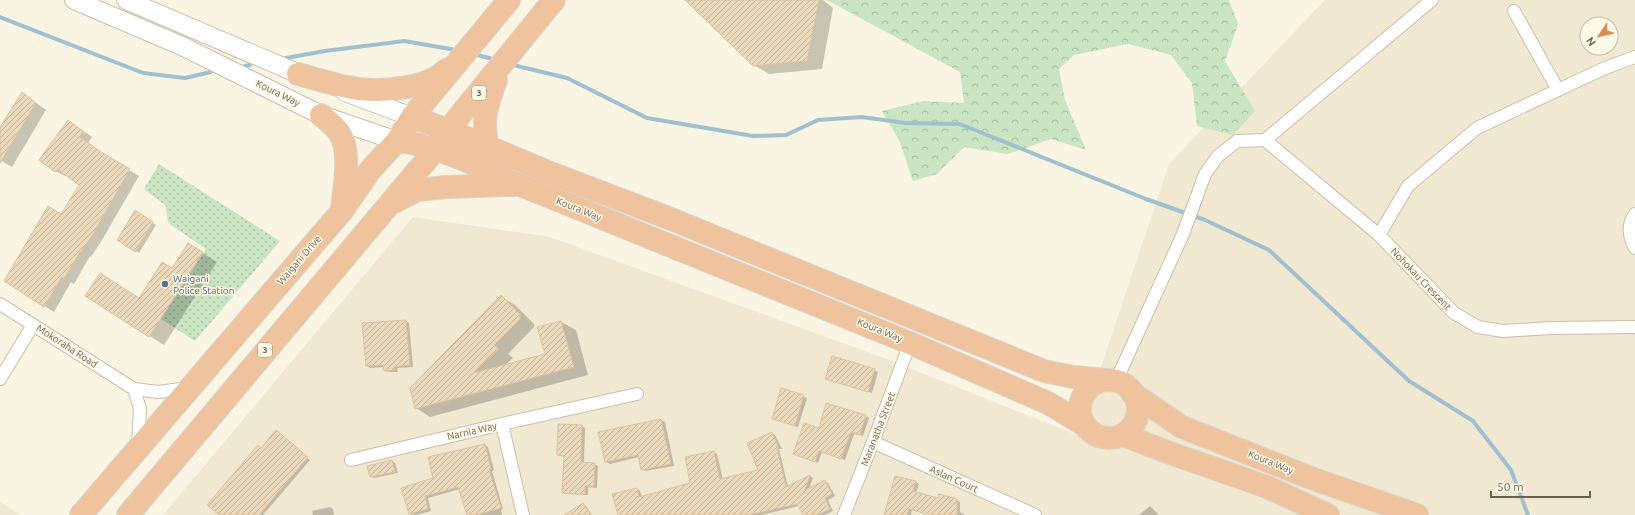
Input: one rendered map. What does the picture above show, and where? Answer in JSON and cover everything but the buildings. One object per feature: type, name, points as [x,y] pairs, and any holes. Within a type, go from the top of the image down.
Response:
[{"type":"highway","name":"Waigani Drive","points":[[81,515],[342,211],[371,169],[397,142],[412,117],[509,0]]},
{"type":"highway","name":"3","points":[[128,515],[435,150],[448,130],[554,0]]},
{"type":"highway","points":[[298,74],[349,88],[368,89],[424,84],[441,75],[472,43]]},
{"type":"highway","points":[[488,147],[484,128],[484,119],[499,69]]},
{"type":"highway","points":[[321,115],[339,132],[343,140],[346,170],[342,211]]},
{"type":"highway","name":"Koura Way","points":[[412,117],[448,130],[553,174],[671,219],[1044,371],[1118,385],[1182,427],[1311,478],[1417,515]]},
{"type":"highway","name":"Koura Way","points":[[397,142],[435,150],[476,165],[518,184],[910,343],[1048,402],[1084,424]]},
{"type":"highway","points":[[383,210],[405,195],[417,190],[446,187],[518,184]]},
{"type":"highway","points":[[1093,385],[1118,385],[1136,402],[1138,411],[1136,421],[1123,435],[1115,438],[1098,436],[1089,431],[1084,424],[1080,415],[1080,405],[1083,396],[1093,385]]},
{"type":"highway","points":[[1123,435],[1267,487],[1328,515]]},
{"type":"main road","name":"Koura Way","points":[[74,0],[182,46],[321,115],[397,142]]},
{"type":"main road","name":"Koura Way","points":[[126,0],[298,74],[412,117]]},
{"type":"street","points":[[1118,385],[1183,234],[1205,174],[1218,156],[1237,141],[1265,140],[1432,0]]},
{"type":"street","points":[[1514,11],[1558,90]]},
{"type":"street","points":[[1379,235],[1408,186],[1477,128],[1605,68],[1635,57]]},
{"type":"street","name":"Nohokau Crescent","points":[[1265,140],[1379,235],[1454,313],[1478,327],[1503,331],[1551,328],[1635,327]]},
{"type":"street","points":[[1635,214],[1629,225],[1635,248]]},
{"type":"street","name":"Mokoraha Road","points":[[0,304],[134,389],[158,392],[190,388]]},
{"type":"street","points":[[0,379],[33,324]]},
{"type":"street","name":"Maranatha Street","points":[[844,515],[910,343]]},
{"type":"street","points":[[134,389],[140,409],[138,448]]},
{"type":"street","points":[[502,424],[637,394]]},
{"type":"street","name":"Narnia Way","points":[[351,460],[502,424],[524,515]]},
{"type":"street","name":"Aslan Court","points":[[873,442],[1035,515]]},
{"type":"shaded area","points":[[1325,0],[1635,0],[1635,515],[163,515],[413,217],[550,237],[884,358],[1082,437],[1101,367],[1169,164]]},
{"type":"shaded area","points":[[0,502],[21,515],[0,515]]},
{"type":"green space","points":[[827,0],[1229,0],[1238,24],[1225,61],[1255,111],[1233,135],[1197,126],[1192,83],[1171,55],[1128,44],[1074,55],[1059,69],[1065,100],[1086,150],[1051,139],[1008,154],[964,147],[937,174],[913,181],[900,142],[882,111],[923,101],[964,103],[960,72]]},
{"type":"green space","points":[[159,164],[280,241],[195,341],[161,319],[206,249],[168,223],[166,206],[144,189]]},
{"type":"waterway","points":[[0,17],[143,73],[185,78],[211,72]]},
{"type":"waterway","points":[[286,58],[325,51],[404,41],[456,50]]},
{"type":"waterway","points":[[474,54],[496,60]]},
{"type":"waterway","points":[[245,66],[250,65]]},
{"type":"waterway","points":[[513,65],[567,78],[647,118],[753,136],[786,135],[818,120],[862,117],[905,123],[960,124],[1146,199],[1205,220],[1269,250],[1409,381],[1473,421],[1511,470],[1528,515]]},
{"type":"place","name":"Waigani Police Station","points":[[165,284]]}]
